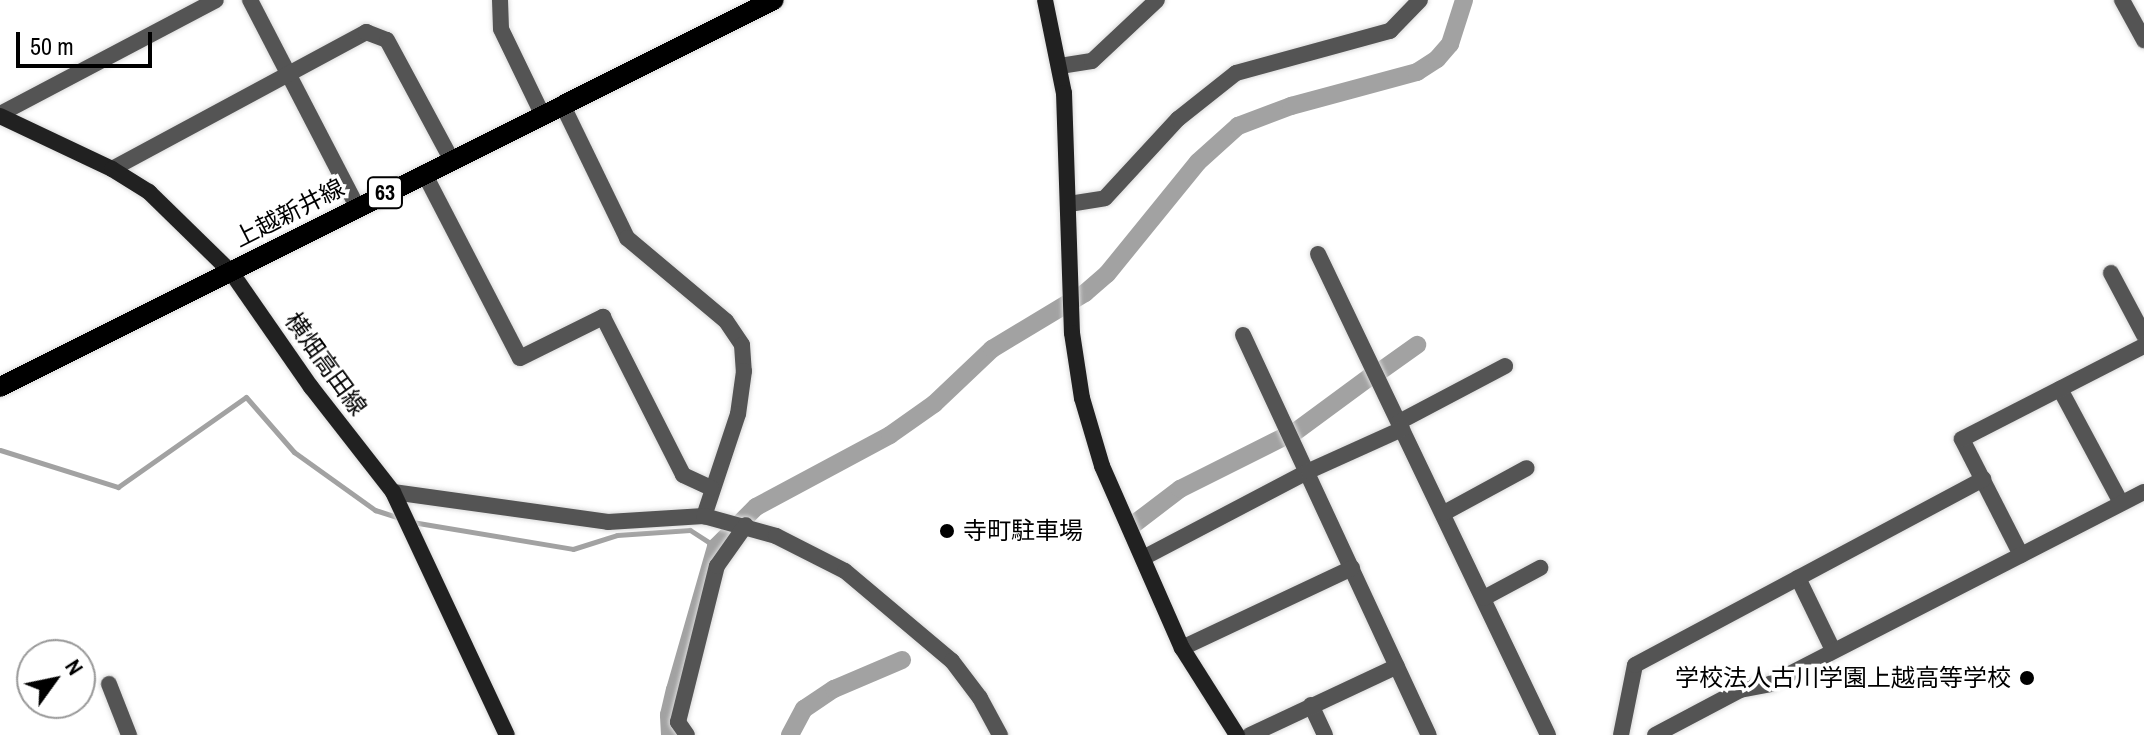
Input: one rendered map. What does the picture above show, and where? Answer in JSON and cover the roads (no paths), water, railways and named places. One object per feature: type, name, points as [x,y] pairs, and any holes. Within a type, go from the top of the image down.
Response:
[{"type":"main road","name":"上越新井線","points":[[0,387],[774,0]]},
{"type":"main road","points":[[1045,0],[1060,66],[1069,204],[1072,333],[1082,398],[1102,466],[1182,648],[1237,735]]},
{"type":"main road","name":"横畑高田線","points":[[0,115],[112,169],[149,192],[231,272],[311,387],[393,492],[507,735]]},
{"type":"street","points":[[0,115],[216,0]]},
{"type":"street","points":[[250,0],[357,206]]},
{"type":"street","points":[[500,0],[501,29],[542,114]]},
{"type":"street","points":[[1060,66],[1092,61],[1157,0]]},
{"type":"street","points":[[1069,204],[1105,198],[1178,119],[1236,73],[1390,31],[1420,0]]},
{"type":"street","points":[[2122,0],[2139,24],[2144,40]]},
{"type":"street","points":[[112,169],[366,32],[387,40],[451,159]]},
{"type":"street","points":[[562,104],[627,238],[726,321],[742,345],[744,371],[738,414],[704,516]]},
{"type":"street","points":[[424,173],[520,358],[603,317],[683,475],[711,488]]},
{"type":"street","points":[[1318,254],[1548,735]]},
{"type":"street","points":[[2111,273],[2144,335]]},
{"type":"street","points":[[1243,335],[1309,471],[1429,735]]},
{"type":"street","points":[[2021,555],[1962,439],[2144,346]]},
{"type":"street","points":[[1143,558],[1401,425],[1505,366]]},
{"type":"street","points":[[2060,389],[2121,503]]},
{"type":"street","points":[[1444,513],[1527,468]]},
{"type":"street","points":[[1621,735],[1635,665],[1983,479]]},
{"type":"street","points":[[393,492],[608,522],[704,516],[746,525],[820,556],[845,571],[904,618],[960,670],[1000,735]]},
{"type":"street","points":[[1655,735],[1740,690],[1770,684],[2144,492]]},
{"type":"street","points":[[687,735],[678,722],[717,566],[746,525]]},
{"type":"street","points":[[1182,648],[1352,568]]},
{"type":"street","points":[[1484,598],[1540,568]]},
{"type":"street","points":[[1798,578],[1833,650]]},
{"type":"street","points":[[1250,735],[1397,666]]},
{"type":"street","points":[[109,684],[129,735]]},
{"type":"street","points":[[1311,705],[1325,735]]},
{"type":"waterway","points":[[670,735],[669,715],[675,690],[716,547],[756,507],[890,435],[934,404],[992,349],[1085,293],[1107,274],[1198,162],[1238,126],[1291,106],[1417,72],[1437,59],[1450,44],[1464,0]]},
{"type":"waterway","points":[[1379,372],[1417,345]]},
{"type":"waterway","points":[[1295,432],[1371,376]]},
{"type":"waterway","points":[[0,450],[118,487],[246,397],[294,452],[375,510],[399,518]]},
{"type":"waterway","points":[[1134,524],[1180,489],[1284,437]]},
{"type":"waterway","points":[[412,522],[573,549],[617,535],[690,530],[716,547]]},
{"type":"waterway","points":[[790,735],[804,709],[834,689],[902,660]]},
{"type":"place","name":"寺町駐車場","points":[[947,531]]},
{"type":"place","name":"学校法人古川学園上越高等学校","points":[[2027,678]]}]
